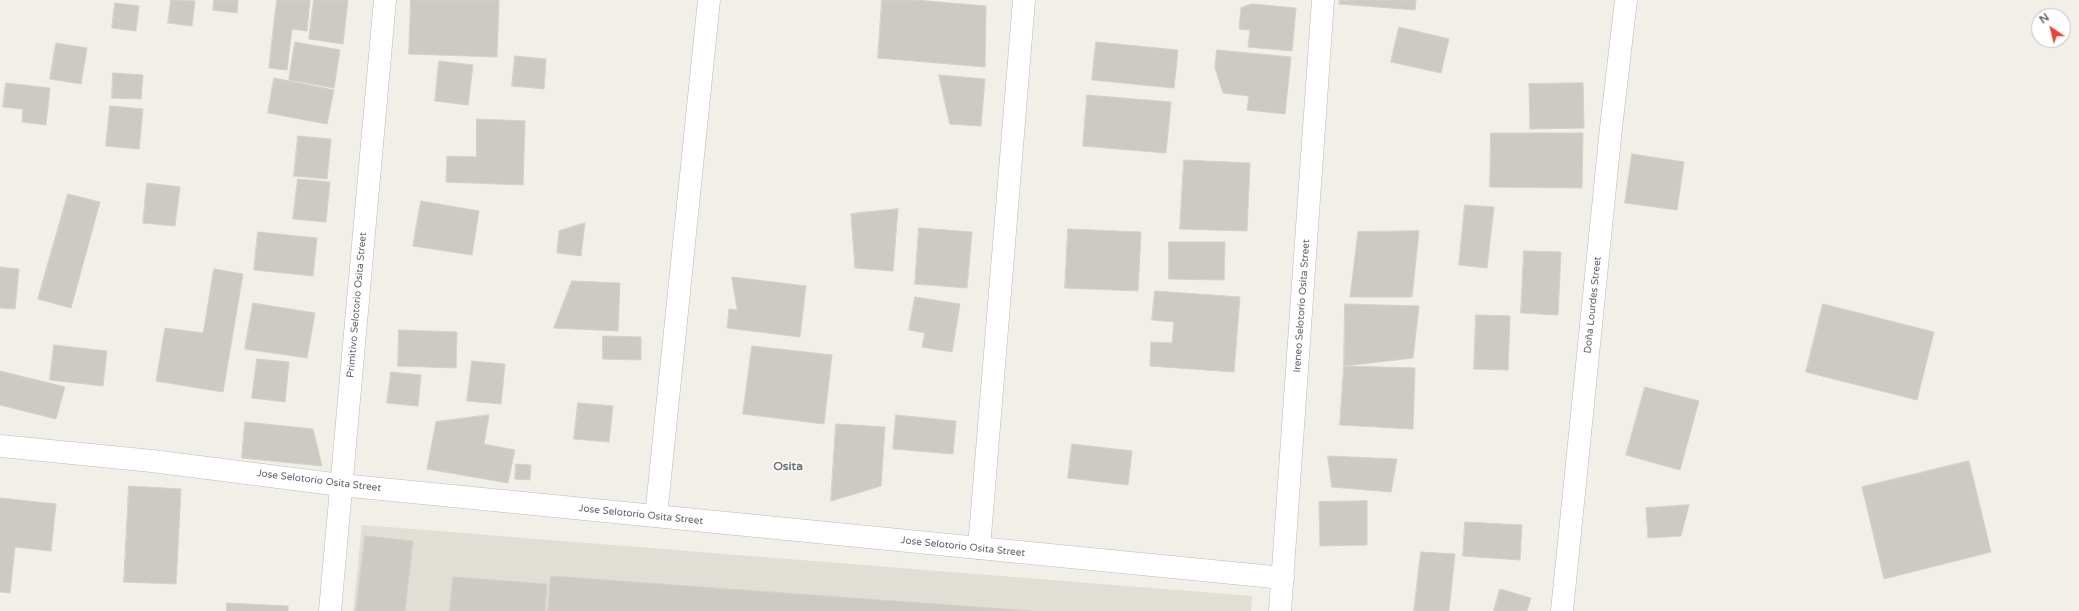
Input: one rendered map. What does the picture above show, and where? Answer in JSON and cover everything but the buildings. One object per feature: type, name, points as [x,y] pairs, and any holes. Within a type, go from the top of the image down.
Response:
[{"type":"street","name":"Primitivo Selotorio Osita Street","points":[[330,611],[340,485],[385,0]]},
{"type":"street","points":[[656,516],[709,0]]},
{"type":"street","points":[[978,548],[1024,0]]},
{"type":"street","name":"Ireneo Selotorio Osita Street","points":[[1280,611],[1323,0]]},
{"type":"street","name":"Doña Lourdes Street","points":[[1562,611],[1610,128],[1626,0]]},
{"type":"street","name":"Jose Selotorio Osita Street","points":[[0,446],[152,461],[340,485],[1283,578]]},
{"type":"shaded area","points":[[362,525],[1252,596],[1251,611],[353,611]]},
{"type":"district","name":"Osita","points":[[788,467]]}]
